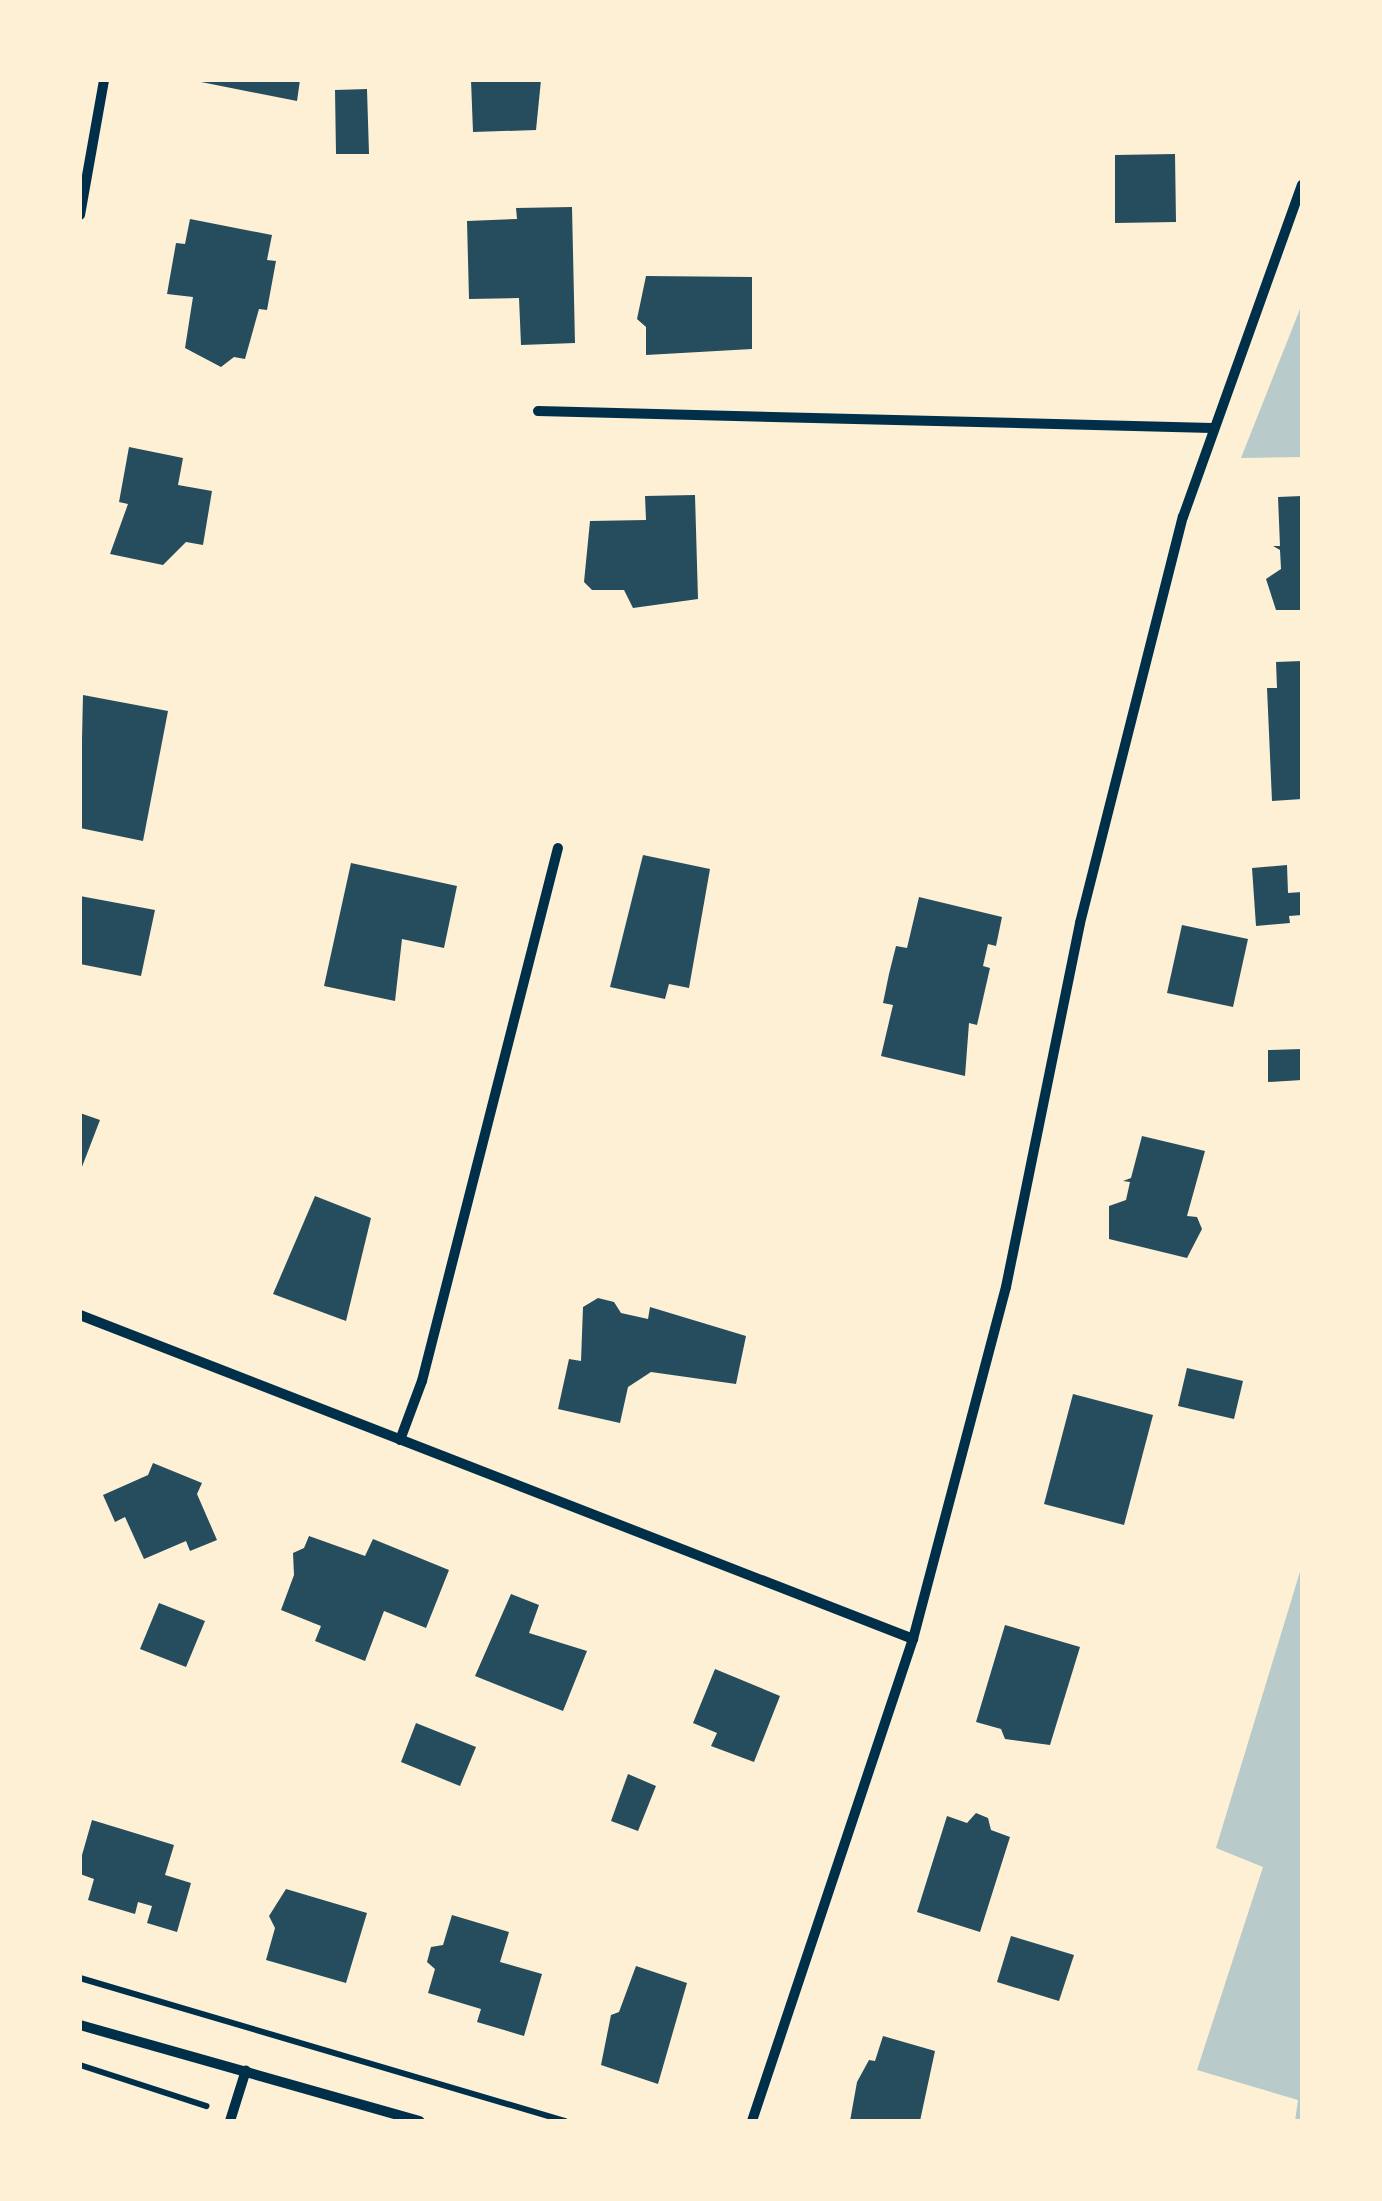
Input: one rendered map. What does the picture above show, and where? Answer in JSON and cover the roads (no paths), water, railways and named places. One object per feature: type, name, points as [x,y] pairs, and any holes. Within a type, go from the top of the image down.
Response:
[{"type":"street","points":[[80,216],[104,80]]},
{"type":"street","points":[[752,2121],[913,1639],[1006,1288],[1080,924],[1184,517],[1212,428],[1302,185]]},
{"type":"street","points":[[538,411],[1212,428]]},
{"type":"street","points":[[400,1440],[422,1381],[558,848]]},
{"type":"street","points":[[80,1314],[913,1639]]},
{"type":"street","points":[[80,2025],[420,2121]]},
{"type":"street","points":[[231,2118],[246,2070]]}]
